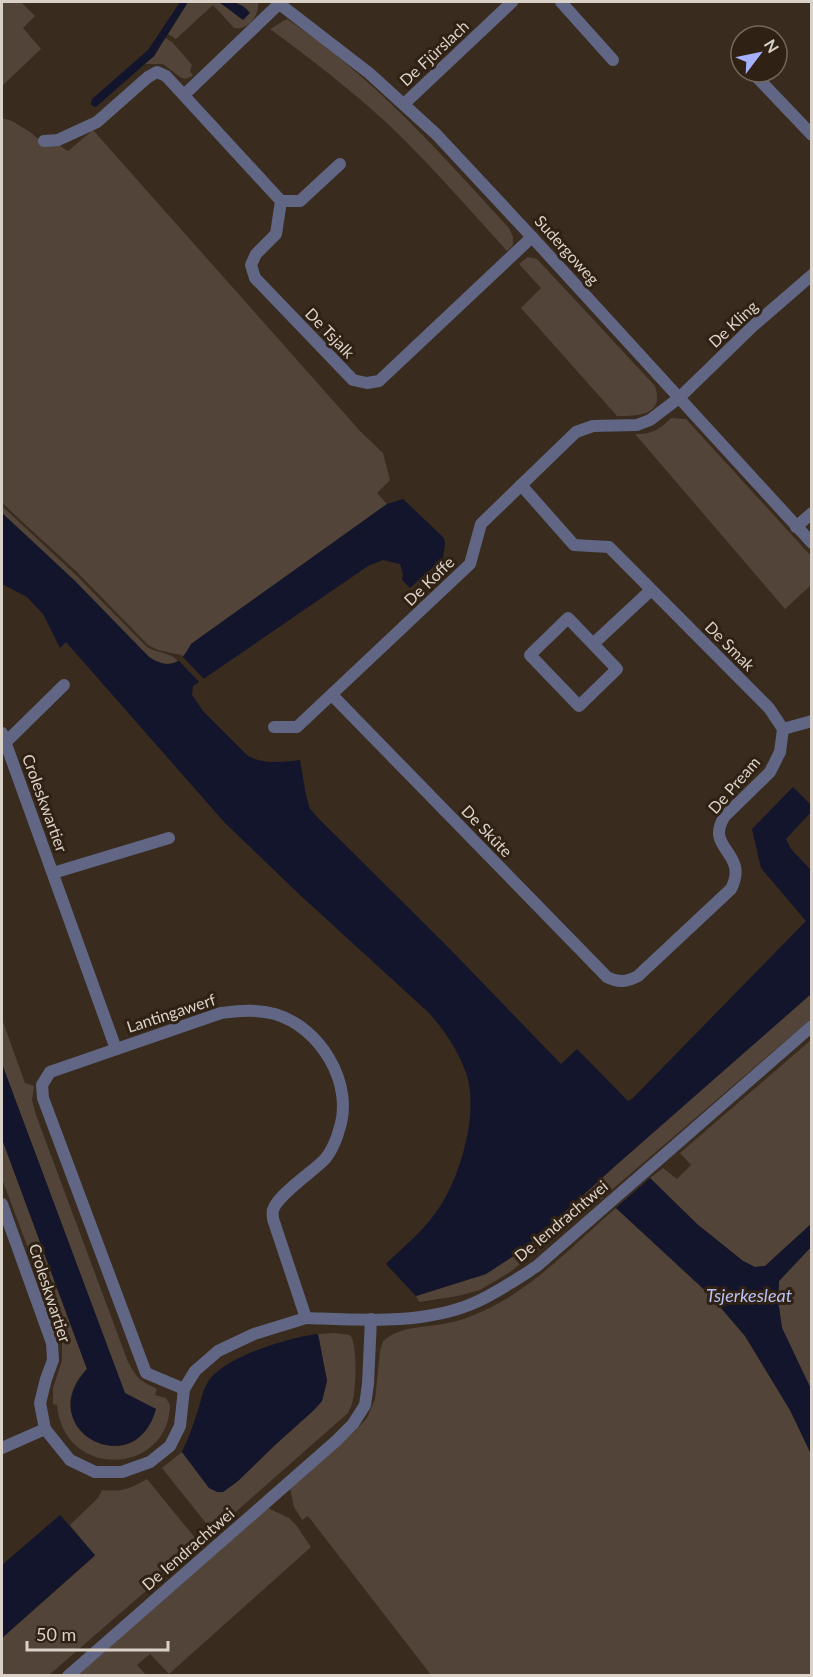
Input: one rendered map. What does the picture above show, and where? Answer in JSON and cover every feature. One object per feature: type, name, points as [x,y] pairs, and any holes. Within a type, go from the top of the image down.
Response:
[{"type":"street","name":"Sudergoweg","points":[[279,2],[337,47],[404,104],[463,162],[812,543]]},
{"type":"street","points":[[184,95],[279,2]]},
{"type":"street","name":"De Fjûrslach","points":[[404,104],[512,2]]},
{"type":"street","points":[[561,2],[613,60]]},
{"type":"street","points":[[44,141],[58,140],[97,122],[156,72],[166,76],[281,201],[300,201],[340,164]]},
{"type":"street","points":[[763,84],[812,135]]},
{"type":"street","name":"De Tsjalk","points":[[281,201],[276,234],[255,254],[251,265],[255,278],[353,380],[367,383],[379,381],[532,237]]},
{"type":"street","name":"De Kling","points":[[679,398],[753,326],[812,275]]},
{"type":"street","name":"De Koffe","points":[[274,727],[297,728],[470,564],[481,524],[576,432],[593,426],[637,425],[650,420],[679,398]]},
{"type":"street","name":"De Smak","points":[[521,485],[574,545],[609,547],[769,708],[783,729]]},
{"type":"street","points":[[796,527],[812,513]]},
{"type":"street","points":[[593,644],[651,590]]},
{"type":"street","points":[[568,618],[593,644],[617,669],[579,706],[530,655],[568,618]]},
{"type":"street","name":"Croleskwartier","points":[[64,685],[3,738],[116,1048]]},
{"type":"street","name":"De Skûte","points":[[332,695],[607,977],[623,982]]},
{"type":"street","points":[[783,729],[812,721]]},
{"type":"street","name":"De Pream","points":[[623,982],[638,976],[731,889],[736,879],[734,862],[722,845],[718,833],[720,824],[725,816],[770,772],[780,752],[783,729]]},
{"type":"street","name":"Croleskwartier","points":[[53,873],[169,838]]},
{"type":"street","name":"Lantingawerf","points":[[184,1389],[146,1373],[43,1098],[42,1085],[50,1072],[221,1013],[250,1009],[276,1014],[300,1025],[319,1044],[336,1070],[344,1103],[340,1129],[326,1158],[279,1200],[273,1210],[273,1219],[306,1318]]},
{"type":"street","name":"De Iendrachtwei","points":[[68,1676],[336,1441],[352,1424],[365,1405],[371,1320],[413,1318],[471,1304],[492,1295],[537,1266],[812,1026]]},
{"type":"street","name":"Croleskwartier","points":[[2,1204],[52,1343],[53,1360],[40,1403],[45,1429]]},
{"type":"street","points":[[2,1448],[45,1429],[70,1460],[95,1472],[122,1472],[150,1462],[170,1446],[180,1426],[184,1389],[195,1371],[218,1351],[254,1334],[306,1318],[371,1320]]},
{"type":"shaded area","points":[[2,2],[21,2],[35,16],[23,28],[41,49],[2,86]]},
{"type":"shaded area","points":[[188,2],[219,2],[243,19],[248,10],[235,2],[258,2],[258,7],[255,17],[248,25],[234,28],[213,5],[176,39],[168,34]]},
{"type":"shaded area","points":[[287,19],[318,41],[377,90],[431,144],[509,228],[513,237],[513,245],[507,251],[434,170],[388,124],[360,99],[270,29]]},
{"type":"shaded area","points":[[165,38],[172,42],[192,65],[190,71],[193,76],[185,79],[163,64],[144,64],[154,56]]},
{"type":"shaded area","points":[[2,118],[12,121],[43,143],[57,144],[68,151],[93,130],[360,431],[383,453],[390,480],[377,493],[387,504],[191,644],[184,657],[148,645],[78,573],[2,503]]},
{"type":"shaded area","points":[[528,257],[537,259],[655,386],[657,396],[653,408],[641,414],[617,416],[521,308],[541,288],[519,264]]},
{"type":"shaded area","points":[[671,418],[686,419],[811,556],[811,587],[785,609],[635,434],[655,430]]},
{"type":"shaded area","points":[[2,506],[76,575],[147,647],[178,661],[163,664],[149,657],[74,580],[2,513]]},
{"type":"shaded area","points":[[811,994],[811,1019],[573,1223],[510,1272],[480,1290],[419,1302],[416,1296],[486,1274],[524,1249]]},
{"type":"shaded area","points":[[2,1019],[25,1083],[34,1086],[32,1100],[36,1115],[128,1362],[140,1379],[157,1389],[155,1395],[166,1398],[170,1405],[165,1428],[153,1445],[136,1456],[116,1460],[96,1457],[77,1447],[64,1430],[57,1405],[53,1404],[53,1388],[62,1361],[62,1338],[2,1179],[2,1139],[87,1369],[74,1388],[70,1406],[75,1422],[85,1434],[99,1443],[115,1446],[130,1443],[142,1434],[156,1409],[125,1394],[2,1064]]},
{"type":"shaded area","points":[[811,1040],[811,1224],[765,1266],[755,1267],[743,1261],[697,1224],[650,1178],[663,1168],[677,1179],[691,1165],[680,1153]]},
{"type":"shaded area","points":[[616,1208],[710,1295],[745,1336],[790,1410],[811,1454],[811,1675],[431,1675],[308,1516],[302,1520],[294,1507],[290,1488],[367,1418],[375,1400],[383,1341],[398,1332],[461,1320],[502,1301],[536,1278]]},
{"type":"shaded area","points":[[811,1247],[811,1389],[782,1328],[778,1300],[779,1281]]},
{"type":"shaded area","points":[[318,1334],[350,1335],[353,1340],[356,1368],[352,1404],[348,1413],[213,1532],[162,1468],[182,1452],[209,1488],[223,1492],[238,1481],[322,1401],[327,1381]]},
{"type":"shaded area","points":[[147,1479],[200,1544],[49,1675],[2,1675],[2,1638],[95,1556],[70,1525],[98,1498],[102,1490],[126,1489]]},
{"type":"shaded area","points":[[268,1508],[289,1518],[311,1547],[169,1674],[150,1654],[137,1665],[146,1675],[75,1676]]},
{"type":"water","points":[[180,2],[188,2],[154,56],[96,107],[93,106],[92,99],[148,50]]},
{"type":"water","points":[[219,2],[236,3],[250,13],[243,20]]},
{"type":"water","points":[[403,499],[444,538],[443,558],[410,588],[402,580],[400,564],[383,560],[368,566],[193,686],[192,695],[203,711],[247,755],[266,762],[300,760],[310,809],[561,1064],[577,1049],[628,1101],[632,1099],[806,921],[761,868],[752,829],[793,787],[811,805],[811,812],[786,839],[791,849],[811,870],[811,994],[524,1249],[486,1274],[416,1296],[386,1264],[429,1222],[452,1184],[459,1165],[465,1145],[471,1104],[465,1070],[454,1047],[428,1012],[225,823],[66,642],[60,648],[43,614],[27,597],[2,584],[2,513],[74,580],[149,657],[163,663],[174,663],[183,657],[191,644],[387,504]]},
{"type":"water","points":[[2,1064],[125,1393],[156,1409],[145,1431],[129,1443],[111,1446],[93,1440],[79,1429],[71,1412],[73,1392],[87,1369],[2,1139]]},
{"type":"water","name":"Tsjerkesleat","points":[[650,1178],[697,1224],[743,1261],[755,1267],[765,1266],[811,1224],[811,1247],[779,1281],[778,1300],[782,1328],[811,1389],[811,1454],[790,1410],[745,1336],[710,1295],[616,1208]]},
{"type":"water","points":[[318,1334],[327,1381],[322,1401],[238,1481],[223,1492],[209,1488],[182,1452],[208,1382],[228,1364],[258,1350],[291,1339]]},
{"type":"water","points":[[60,1515],[95,1555],[2,1638],[2,1565]]},
{"type":"pier","points":[[181,655],[205,680],[201,684],[177,659]]}]
